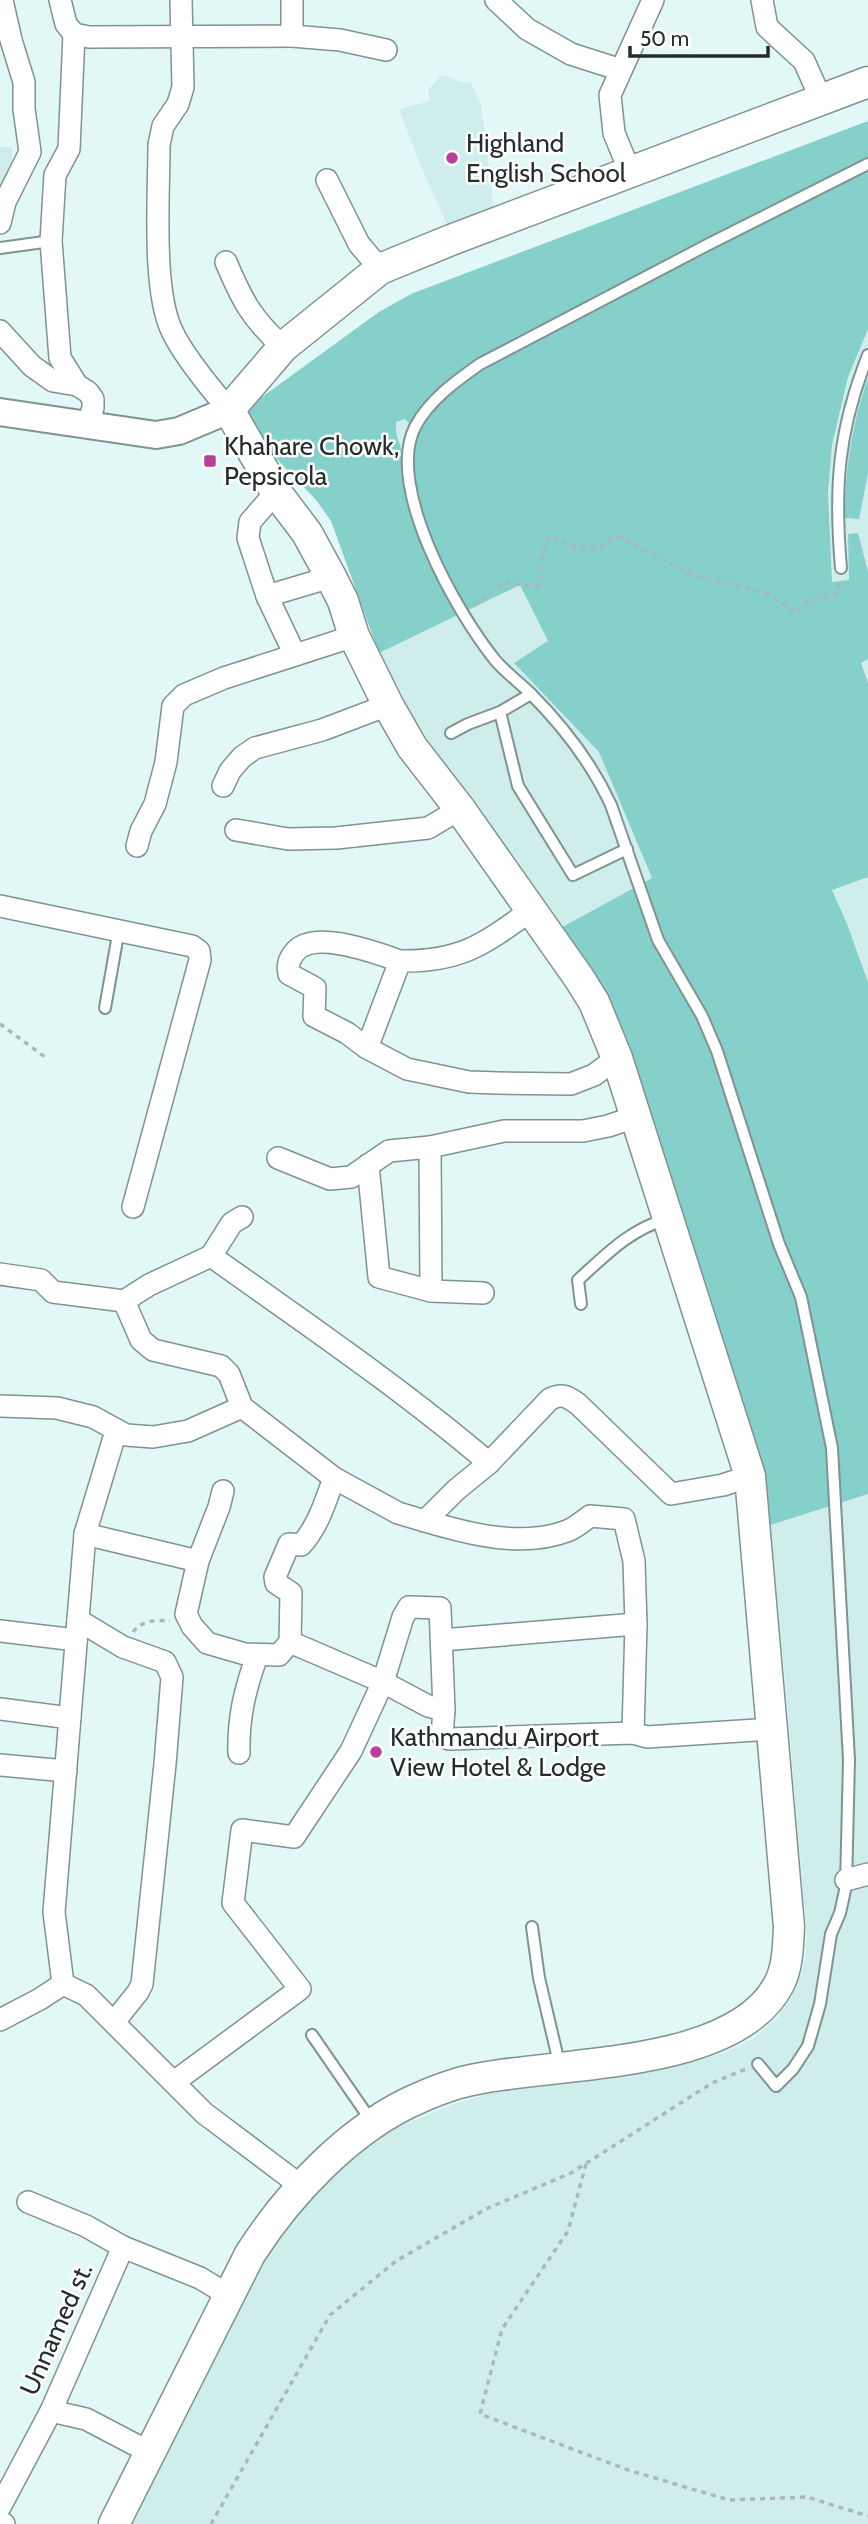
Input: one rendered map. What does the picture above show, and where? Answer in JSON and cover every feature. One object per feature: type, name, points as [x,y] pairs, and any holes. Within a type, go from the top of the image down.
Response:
[{"type":"main road","points":[[114,2524],[250,2254],[269,2225],[301,2186],[372,2123],[418,2098],[460,2083],[629,2059],[704,2041],[733,2028],[751,2017],[780,1983],[787,1957],[789,1927],[750,1476],[617,1058],[594,1002],[579,978],[460,809],[412,747],[354,636],[343,601],[331,577],[307,533],[276,492],[229,410],[283,347],[380,269],[868,82]]},
{"type":"street","points":[[0,223],[5,201],[30,152],[24,109],[24,82],[2,0]]},
{"type":"street","points":[[60,0],[66,24],[74,34],[89,37],[292,36],[340,40],[386,50]]},
{"type":"street","points":[[0,412],[156,435],[179,431],[229,410],[173,332],[164,308],[159,145],[163,126],[177,104],[183,87],[181,0]]},
{"type":"street","points":[[292,0],[292,36]]},
{"type":"street","points":[[496,0],[527,29],[571,54],[621,70]]},
{"type":"street","points":[[630,172],[614,133],[610,95],[653,0]]},
{"type":"street","points":[[762,0],[767,27],[804,61],[821,99]]},
{"type":"street","points":[[74,34],[69,149],[55,175],[51,241],[60,358],[77,385]]},
{"type":"street","points":[[327,180],[359,244],[380,269]]},
{"type":"street","points":[[226,261],[241,299],[259,326],[283,347]]},
{"type":"street","points":[[0,331],[32,366],[53,381],[77,385],[88,391],[93,399],[93,408],[88,424]]},
{"type":"street","points":[[276,492],[250,522],[248,538],[267,596],[295,655]]},
{"type":"street","points":[[267,596],[331,577]]},
{"type":"street","points":[[137,846],[141,831],[155,804],[166,762],[173,706],[184,695],[224,678],[354,636]]},
{"type":"street","points":[[223,786],[230,771],[242,757],[255,748],[322,730],[388,705]]},
{"type":"street","points":[[236,830],[288,839],[336,838],[428,828],[460,809]]},
{"type":"street","points":[[0,906],[119,929],[192,946],[199,951],[200,960],[133,1207]]},
{"type":"street","points":[[530,911],[491,939],[449,958],[426,962],[400,961],[359,947],[311,942],[299,946],[289,961],[289,974],[315,988],[314,1016],[407,1069],[469,1082],[570,1084],[594,1074],[617,1058]]},
{"type":"street","points":[[368,1048],[400,961]]},
{"type":"street","points":[[278,1158],[330,1179],[351,1177],[389,1151],[430,1147],[503,1130],[583,1130],[608,1126],[635,1117]]},
{"type":"street","points":[[430,1147],[431,1291]]},
{"type":"street","points":[[368,1165],[379,1277],[431,1291],[483,1293]]},
{"type":"street","points":[[0,1274],[41,1280],[53,1292],[124,1301],[149,1285],[211,1256],[232,1223],[242,1217]]},
{"type":"street","points":[[211,1256],[405,1396],[489,1463]]},
{"type":"street","points":[[124,1301],[141,1340],[160,1352],[221,1366],[229,1374],[242,1407],[334,1478],[398,1513],[463,1532],[504,1538],[542,1537],[569,1531],[590,1516],[624,1519],[634,1561],[636,1624],[633,1733]]},
{"type":"street","points":[[425,1521],[456,1490],[489,1463],[550,1399],[559,1395],[578,1404],[671,1494],[723,1485],[750,1476]]},
{"type":"street","points":[[0,1406],[57,1408],[93,1417],[126,1435],[153,1437],[188,1431],[242,1407]]},
{"type":"street","points":[[63,1984],[54,1912],[85,1534],[116,1430]]},
{"type":"street","points":[[223,1491],[198,1561],[186,1614],[192,1626],[207,1643],[257,1656],[279,1655],[290,1642],[291,1593],[276,1583],[275,1577],[289,1544],[301,1545],[306,1539],[334,1478]]},
{"type":"street","points":[[85,1534],[198,1561]]},
{"type":"street","points":[[174,2082],[300,1989],[233,1903],[242,1830],[293,1837],[351,1751],[383,1682],[403,1617],[409,1607],[440,1608],[444,1710],[442,1735],[449,1739],[633,1733],[648,1737],[773,1729]]},
{"type":"street","points":[[442,1640],[636,1624]]},
{"type":"street","points":[[0,1631],[77,1630],[165,1662],[172,1677],[142,1984],[114,2022]]},
{"type":"street","points":[[290,1642],[383,1682],[428,1706],[444,1710]]},
{"type":"street","points":[[239,1753],[238,1724],[257,1656]]},
{"type":"street","points":[[0,1709],[70,1718]]},
{"type":"street","points":[[0,1765],[66,1771]]},
{"type":"street","points":[[846,1880],[868,1874]]},
{"type":"street","points":[[63,1984],[86,1995],[204,2113],[301,2186]]},
{"type":"street","points":[[0,2020],[63,1984]]},
{"type":"street","points":[[28,2202],[86,2227],[123,2247],[200,2278],[230,2296]]},
{"type":"street","name":"Unnamed st.","points":[[0,2507],[51,2411],[123,2247]]},
{"type":"street","points":[[51,2411],[86,2419],[152,2453]]},
{"type":"lane","points":[[758,2064],[776,2086],[793,2069],[808,2046],[820,2004],[831,1934],[840,1913],[846,1880],[849,1760],[832,1448],[802,1297],[779,1244],[717,1051],[702,1016],[658,940],[627,849],[601,785],[566,736],[531,694],[496,661],[463,613],[433,558],[409,487],[410,438],[416,424],[447,388],[505,349],[868,164]]},
{"type":"lane","points":[[4,248],[51,241]]},
{"type":"lane","points":[[841,568],[837,492],[840,452],[853,394],[868,355]]},
{"type":"lane","points":[[451,733],[500,712],[531,694]]},
{"type":"lane","points":[[500,712],[519,786],[573,875],[627,849]]},
{"type":"lane","points":[[105,1008],[119,929]]},
{"type":"lane","points":[[581,1304],[578,1280],[630,1234],[668,1218]]},
{"type":"lane","points":[[532,1927],[538,1978],[561,2069]]},
{"type":"lane","points":[[312,2035],[372,2123]]},
{"type":"path","points":[[463,613],[504,582],[536,587],[541,583],[542,552],[549,536],[574,547],[589,550],[605,545],[615,535],[691,574],[768,594],[795,613],[808,601],[837,594],[841,568]]},
{"type":"path","points":[[0,1024],[45,1057]]},
{"type":"path","points":[[123,1647],[136,1628],[149,1621],[192,1626]]},
{"type":"path","points":[[211,2524],[330,2315],[396,2261],[486,2208],[570,2173],[712,2083],[758,2064]]},
{"type":"path","points":[[586,2162],[568,2231],[502,2329],[480,2414],[628,2470],[729,2500],[807,2497],[868,2516]]},
{"type":"shaded area","name":"Highland English School","points":[[442,75],[471,83],[481,105],[493,210],[448,227],[399,109],[430,101],[428,90]]},
{"type":"shaded area","points":[[868,121],[868,2524],[126,2524],[265,2251],[296,2207],[349,2156],[399,2127],[451,2105],[487,2094],[693,2062],[724,2053],[751,2040],[778,2017],[801,1976],[807,1937],[779,1611],[759,1466],[647,1120],[446,770],[397,690],[379,653],[331,521],[249,408],[379,312],[411,294]]},
{"type":"shaded area","points":[[868,121],[868,159],[519,336],[480,358],[449,381],[411,425],[405,419],[396,422],[410,512],[425,552],[452,604],[418,502],[414,475],[414,452],[419,433],[440,402],[495,359],[868,170],[868,329],[848,377],[832,445],[828,493],[832,582],[849,580],[848,534],[858,533],[868,572],[868,659],[861,663],[868,683],[868,877],[832,890],[868,982],[868,1494],[767,1526],[557,930],[652,878],[599,752],[514,663],[548,641],[520,585],[379,653],[331,521],[317,501],[266,448],[244,410],[379,312],[411,294]]},
{"type":"shaded area","points":[[0,147],[12,147],[12,209],[0,209]]},
{"type":"shaded area","points":[[868,378],[868,473],[859,519],[844,518],[850,447]]},
{"type":"place","name":"Highland English School","points":[[452,158]]},
{"type":"place","name":"Khahare Chowk, Pepsicola","points":[[210,461]]},
{"type":"place","name":"Kathmandu Airport View Hotel & Lodge","points":[[376,1752]]}]
